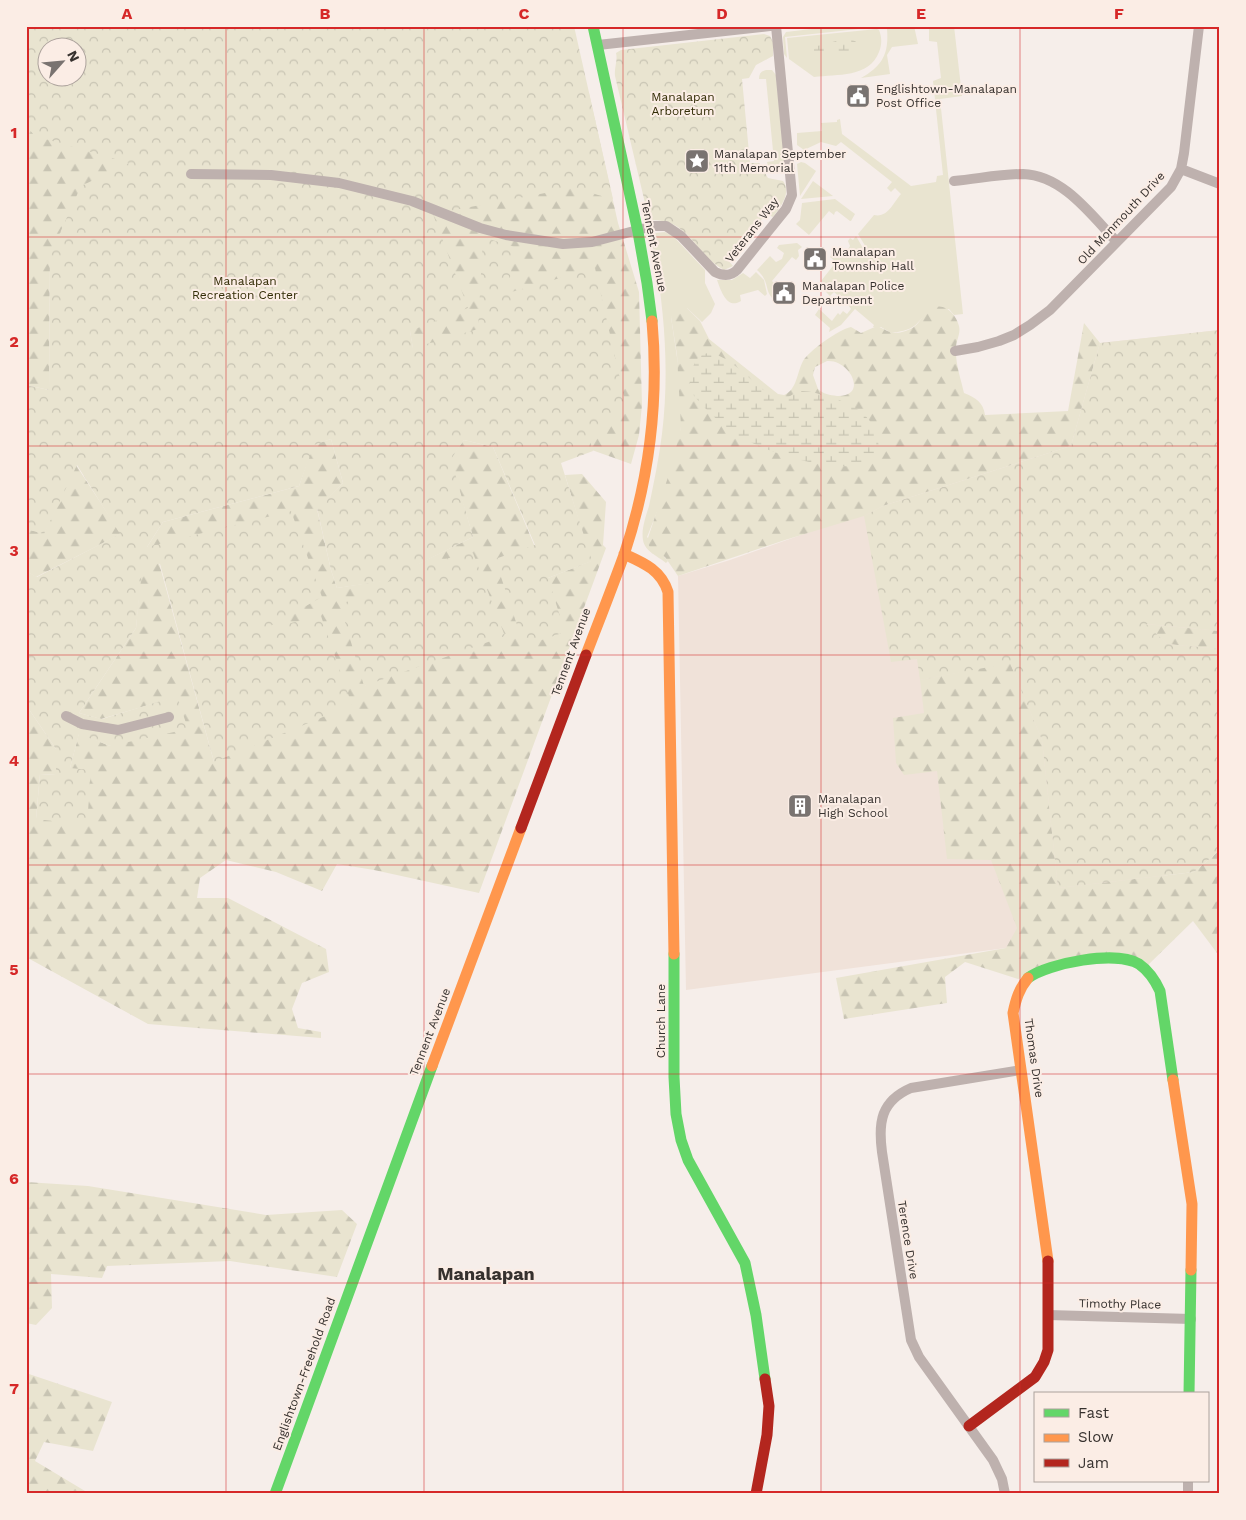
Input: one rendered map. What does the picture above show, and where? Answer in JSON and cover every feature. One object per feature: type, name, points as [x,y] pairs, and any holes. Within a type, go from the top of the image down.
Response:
[{"type":"street","name":"Tennent Avenue","points":[[359,1264],[624,554],[632,527],[645,466],[654,398],[654,362],[649,285],[593,26]]},
{"type":"street","points":[[598,45],[770,26]]},
{"type":"street","name":"Veterans Way","points":[[638,231],[657,226],[670,228],[681,236],[715,272],[725,276],[736,272],[786,209],[792,198],[792,190],[776,26]]},
{"type":"street","name":"Old Monmouth Drive","points":[[955,350],[978,347],[999,341],[1030,325],[1050,310],[1170,187],[1181,169],[1199,26]]},
{"type":"street","points":[[1181,169],[1220,184]]},
{"type":"street","points":[[191,174],[271,175],[339,183],[412,201],[480,228],[506,235],[563,244],[592,242],[638,231]]},
{"type":"street","points":[[954,181],[1024,174],[1038,177],[1057,185],[1070,194],[1117,242]]},
{"type":"street","name":"Church Lane","points":[[624,554],[654,568],[665,580],[668,592],[676,1114],[686,1155],[735,1244],[750,1281],[769,1406],[767,1435],[756,1494]]},
{"type":"street","points":[[66,716],[82,724],[118,730],[168,717]]},
{"type":"street","name":"Thomas Drive","points":[[969,1426],[1031,1380],[1041,1368],[1048,1350],[1048,1256],[1014,1020],[1014,1000],[1021,986],[1035,972],[1066,964],[1114,957],[1134,961],[1144,967],[1152,976],[1161,996],[1192,1204],[1189,1392]]},
{"type":"street","name":"Terence Drive","points":[[1005,1494],[1002,1479],[993,1460],[919,1357],[911,1340],[882,1152],[880,1126],[884,1112],[890,1102],[902,1092],[911,1088],[1021,1070]]},
{"type":"street","name":"Englishtown-Freehold Road","points":[[275,1494],[359,1264]]},
{"type":"street","name":"Timothy Place","points":[[1048,1315],[1191,1319]]},
{"type":"shaded area","name":"Manalapan High School","points":[[1220,330],[1220,850],[1006,948],[686,990],[678,576],[730,560],[883,506],[1071,446],[1100,343]]},
{"type":"green space","name":"Manalapan Recreation Center","points":[[26,26],[574,26],[613,199],[572,188],[433,214],[468,308],[410,331],[413,348],[478,329],[483,237],[514,247],[508,293],[595,268],[625,401],[589,437],[593,451],[561,463],[592,561],[548,578],[565,632],[524,646],[495,559],[535,545],[493,447],[464,440],[451,459],[473,537],[417,565],[473,553],[505,636],[364,686],[340,605],[392,580],[337,588],[317,508],[343,483],[331,439],[314,445],[299,486],[163,522],[147,547],[291,511],[322,597],[265,629],[321,616],[352,705],[214,762],[160,564],[143,560],[136,628],[79,713],[102,719],[177,696],[188,729],[110,746],[79,734],[70,768],[91,770],[87,825],[36,819],[40,774],[56,775],[56,749],[26,705],[26,571],[37,577],[120,534],[77,465],[44,534],[26,529],[26,385],[49,390],[50,255],[81,186],[129,163],[35,136],[26,126]]},
{"type":"green space","points":[[837,26],[877,27],[785,37],[787,58],[784,54],[783,37],[786,32]]},
{"type":"green space","points":[[914,26],[918,44],[892,47],[887,55],[890,74],[861,78],[875,69],[883,58],[887,45],[887,29]]},
{"type":"green space","points":[[929,26],[954,26],[962,96],[940,99],[963,314],[954,315],[949,309],[926,313],[912,328],[891,333],[881,327],[873,327],[874,325],[855,309],[841,325],[829,332],[830,328],[815,315],[819,309],[832,321],[838,313],[840,315],[843,311],[847,314],[851,309],[834,292],[830,296],[825,291],[828,287],[821,281],[836,262],[830,257],[836,249],[841,252],[847,251],[850,246],[848,241],[850,238],[853,240],[856,236],[864,250],[867,249],[858,234],[874,215],[887,212],[901,194],[895,188],[891,192],[887,188],[892,182],[841,142],[836,146],[821,142],[804,150],[797,145],[797,133],[822,131],[821,123],[837,122],[840,119],[842,134],[911,186],[936,182],[937,176],[943,175],[933,81],[941,78],[937,42],[929,41]]},
{"type":"green space","points":[[877,29],[881,38],[879,52],[868,66],[860,71],[842,75],[814,77],[789,59],[787,38]]},
{"type":"green space","name":"Manalapan Arboretum","points":[[764,34],[770,36],[773,42],[773,56],[756,65],[749,78],[742,79],[750,163],[759,163],[768,178],[783,181],[786,195],[782,205],[773,217],[766,214],[728,260],[733,266],[724,270],[705,255],[691,238],[674,225],[663,221],[649,220],[615,76],[616,53],[621,50]]},
{"type":"green space","points":[[844,39],[857,42],[860,46],[858,50],[817,54],[814,51],[817,46]]},
{"type":"green space","points":[[766,70],[772,70],[776,75],[785,163],[782,167],[774,170],[768,166],[767,162],[774,161],[766,79],[759,79],[761,73]]},
{"type":"green space","points":[[589,93],[618,223],[639,292],[642,405],[639,435],[631,464],[589,449],[485,333],[413,349],[410,331],[50,255],[49,390],[26,385],[26,97]]},
{"type":"green space","points":[[801,162],[816,171],[800,196],[797,164]]},
{"type":"green space","points":[[813,181],[833,196],[801,199]]},
{"type":"green space","points":[[835,199],[855,214],[851,221],[837,211],[834,215],[829,211],[809,235],[796,224],[800,220],[802,203]]},
{"type":"green space","points":[[665,232],[673,236],[705,270],[705,283],[715,304],[711,313],[702,322],[687,308],[671,317],[680,386],[681,427],[672,469],[647,537],[668,561],[666,563],[646,548],[643,540],[643,527],[661,443],[665,385],[662,310],[651,237],[656,233]]},
{"type":"green space","points":[[797,243],[802,247],[798,250],[799,256],[796,260],[792,257],[772,281],[776,285],[773,288],[780,294],[772,298],[764,278],[757,270],[770,256],[776,262],[782,259],[784,253],[777,248],[779,245]]},
{"type":"green space","points":[[756,272],[764,280],[767,294],[765,296],[758,290],[740,295],[741,301],[736,303],[732,303],[725,298],[717,280],[732,280],[743,273],[750,278]]},
{"type":"green space","points":[[676,306],[687,308],[700,321],[709,339],[778,394],[784,395],[792,389],[803,361],[818,346],[839,332],[851,327],[861,333],[877,326],[898,333],[914,327],[931,309],[936,307],[945,308],[952,313],[959,326],[956,354],[964,393],[978,401],[983,407],[985,415],[1068,411],[1084,323],[1100,343],[1071,446],[883,506],[864,516],[678,576],[665,557],[650,548],[647,541],[671,468],[681,427],[677,355],[671,317]],"holes":[[[827,361],[835,362],[849,371],[853,378],[854,385],[852,391],[847,395],[829,395],[818,389],[813,375],[815,367]]]},
{"type":"green space","points":[[1220,330],[1220,631],[1146,624],[1167,644],[1220,649],[1220,850],[1194,872],[1058,888],[1042,740],[1010,663],[920,680],[917,659],[891,662],[864,516],[883,506],[1071,446],[1100,343]]},
{"type":"green space","points":[[709,353],[730,362],[762,389],[778,399],[800,391],[806,391],[836,399],[856,408],[871,423],[876,432],[878,454],[870,461],[862,464],[831,466],[784,455],[756,445],[739,436],[709,412],[692,392],[690,379],[694,364],[701,356]]},
{"type":"green space","points":[[331,439],[343,483],[317,509],[337,588],[394,579],[365,686],[414,566],[473,537],[450,459],[464,440],[493,447],[548,578],[591,561],[565,475],[582,474],[606,502],[603,545],[606,548],[479,893],[374,870],[337,864],[322,891],[276,872],[226,860],[200,878],[197,898],[228,898],[326,949],[329,972],[302,983],[292,1009],[298,1028],[321,1032],[321,1038],[148,1024],[26,957],[26,705],[56,749],[56,775],[40,774],[36,819],[70,768],[79,733],[110,746],[176,697],[101,719],[79,713],[136,628],[142,559],[159,563],[214,762],[262,630],[147,547],[163,522],[299,486],[313,445]]},
{"type":"green space","points":[[76,465],[121,534],[36,577],[26,571],[26,529],[44,533]]},
{"type":"green space","points":[[1145,624],[1220,631],[1220,649],[1167,644]]},
{"type":"green space","points":[[1010,662],[1042,740],[1058,888],[1194,872],[1220,850],[1220,957],[1193,921],[1147,966],[1113,957],[1018,979],[965,962],[945,977],[947,1003],[844,1019],[836,978],[1006,948],[1017,928],[991,860],[947,859],[937,771],[904,775],[896,763],[893,718],[924,713],[920,680]]},
{"type":"green space","points":[[26,1182],[88,1186],[266,1215],[342,1210],[357,1224],[337,1277],[230,1261],[107,1266],[102,1278],[51,1274],[52,1308],[36,1325],[26,1323]]},
{"type":"green space","points":[[26,1373],[112,1402],[93,1451],[44,1442],[35,1461],[90,1494],[26,1494]]},
{"type":"traffic: fast","points":[[593,26],[638,232],[652,321]]},
{"type":"traffic: fast","points":[[674,954],[674,1077],[676,1114],[681,1140],[688,1160],[745,1263],[756,1315],[765,1379]]},
{"type":"traffic: fast","points":[[1028,978],[1066,963],[1083,960],[1115,958],[1139,964],[1151,976],[1160,991],[1173,1080]]},
{"type":"traffic: fast","points":[[275,1494],[432,1066]]},
{"type":"traffic: fast","points":[[1189,1392],[1191,1270]]},
{"type":"traffic: slow","points":[[586,655],[624,555],[633,527],[646,469],[653,410],[654,350],[652,321]]},
{"type":"traffic: slow","points":[[624,554],[651,568],[661,578],[668,592],[674,954]]},
{"type":"traffic: slow","points":[[432,1066],[521,828]]},
{"type":"traffic: slow","points":[[1028,978],[1018,994],[1013,1013],[1048,1261]]},
{"type":"traffic: slow","points":[[1173,1080],[1192,1204],[1191,1270]]},
{"type":"traffic: jam","points":[[521,828],[586,655]]},
{"type":"traffic: jam","points":[[969,1426],[1035,1377],[1044,1362],[1048,1350],[1048,1261]]},
{"type":"traffic: jam","points":[[756,1494],[767,1435],[769,1406],[765,1379]]},
{"type":"place","name":"Englishtown-Manalapan Post Office","points":[[858,96]]},
{"type":"place","name":"Manalapan September 11th Memorial","points":[[697,161]]},
{"type":"place","name":"Manalapan Township Hall","points":[[815,259]]},
{"type":"place","name":"Manalapan Police Department","points":[[784,293]]},
{"type":"place","name":"Manalapan High School","points":[[800,806]]},
{"type":"district","name":"Manalapan","points":[[486,1274]]}]
